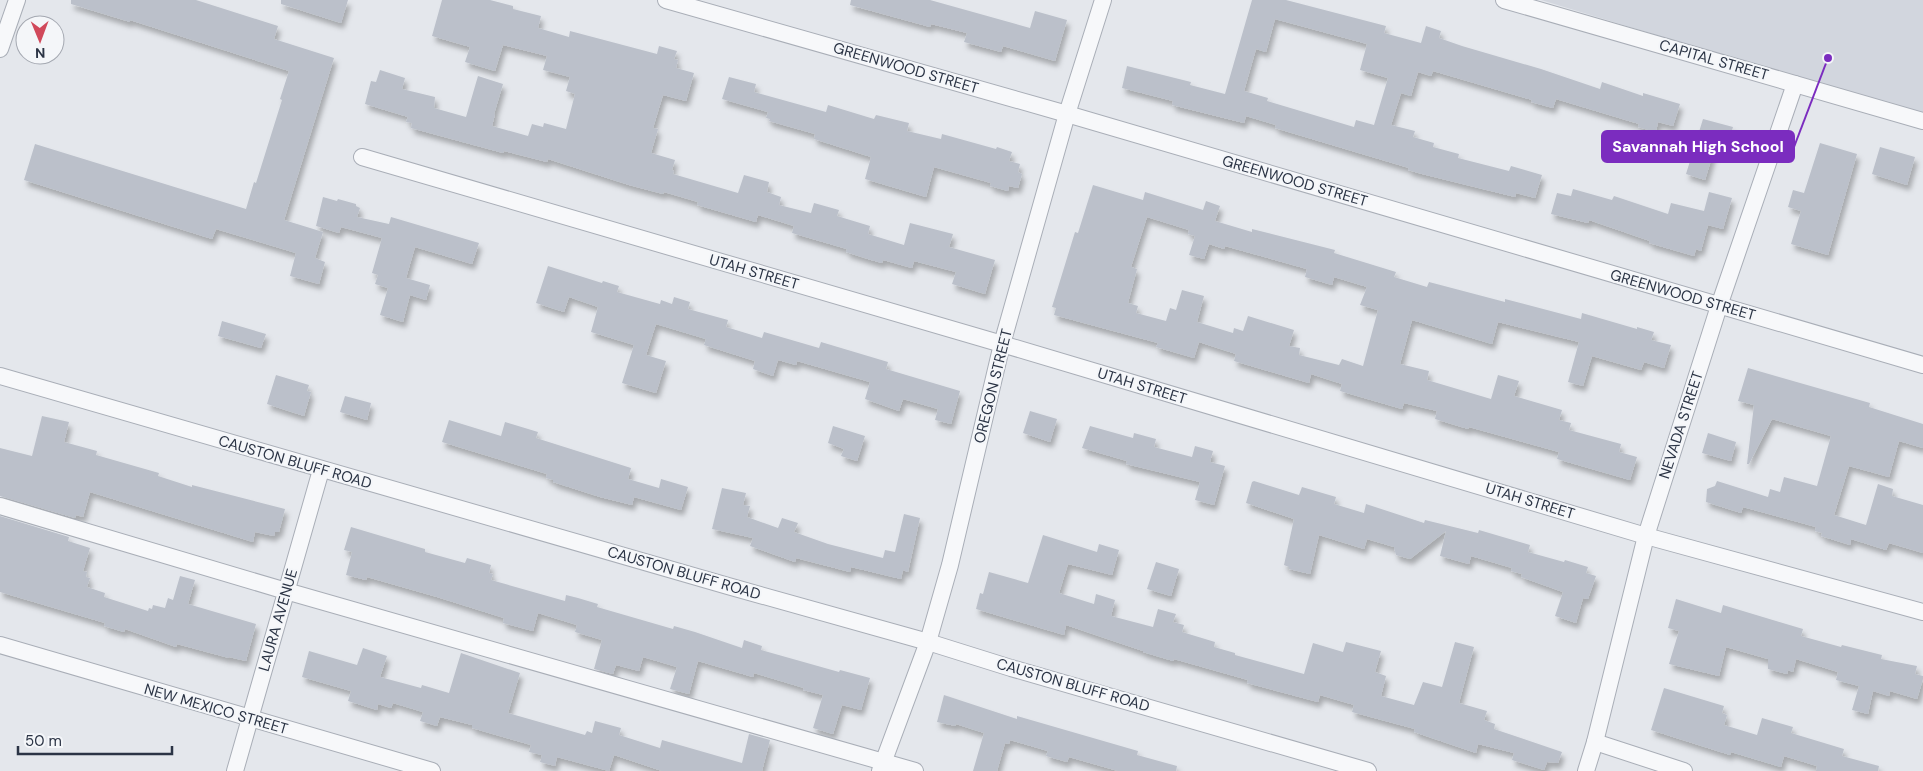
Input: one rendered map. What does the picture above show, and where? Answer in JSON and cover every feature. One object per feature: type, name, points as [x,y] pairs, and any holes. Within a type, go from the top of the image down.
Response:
[{"type":"street","points":[[0,50],[17,0]]},
{"type":"street","name":"GREENWOOD STREET","points":[[666,0],[1068,114],[1923,365]]},
{"type":"street","name":"OREGON STREET","points":[[882,766],[928,642],[950,565],[1002,344],[1103,0]]},
{"type":"street","name":"CAPITAL STREET","points":[[1504,0],[1923,121]]},
{"type":"street","name":"NEVADA STREET","points":[[1586,771],[1646,536],[1719,306],[1795,84]]},
{"type":"street","name":"UTAH STREET","points":[[362,157],[1002,344],[1646,536],[1923,612]]},
{"type":"street","name":"CAUSTON BLUFF ROAD","points":[[0,376],[322,470],[928,642],[1368,771]]},
{"type":"street","name":"LAURA AVENUE","points":[[235,771],[322,470]]},
{"type":"street","points":[[0,506],[882,766],[915,771]]},
{"type":"street","name":"NEW MEXICO STREET","points":[[0,645],[432,771]]},
{"type":"street","points":[[1594,742],[1684,771]]},
{"type":"shaded area","points":[[1541,0],[1923,0],[1923,116]]},
{"type":"building","points":[[71,0],[196,0],[278,26],[274,39],[334,58],[284,220],[323,232],[315,258],[325,262],[319,284],[290,276],[296,253],[216,229],[212,239],[24,180],[35,144],[246,209],[282,100],[280,99],[289,71],[130,20],[130,22],[71,4]]},
{"type":"building","points":[[281,0],[348,0],[341,23],[281,4]]},
{"type":"building","points":[[442,0],[490,0],[513,6],[513,9],[541,16],[538,28],[569,37],[570,31],[657,54],[659,46],[677,51],[674,59],[678,60],[676,68],[694,73],[686,101],[663,95],[653,128],[658,129],[651,153],[675,160],[672,170],[674,171],[673,174],[738,193],[744,175],[769,182],[767,192],[781,197],[779,205],[811,213],[814,203],[839,210],[837,216],[870,226],[868,234],[904,245],[910,223],[953,234],[949,247],[995,260],[985,294],[952,284],[956,272],[914,261],[912,268],[883,260],[882,263],[871,260],[846,252],[847,249],[792,233],[794,226],[758,215],[756,222],[697,205],[698,202],[664,192],[663,194],[629,185],[548,159],[547,162],[504,151],[503,153],[411,128],[412,123],[406,122],[408,117],[365,104],[371,81],[376,82],[380,70],[405,78],[402,89],[435,97],[434,108],[466,117],[478,76],[503,84],[492,126],[528,136],[532,124],[543,127],[544,123],[566,129],[575,94],[566,91],[570,77],[543,70],[547,56],[503,45],[495,71],[465,62],[470,47],[432,36]]},
{"type":"building","points":[[851,0],[930,0],[1030,28],[1035,11],[1067,20],[1055,61],[1003,46],[1001,52],[964,42],[967,33],[931,24],[930,27],[850,5]]},
{"type":"building","points":[[1252,0],[1286,0],[1386,26],[1384,33],[1421,43],[1426,26],[1441,31],[1439,38],[1600,89],[1602,82],[1643,96],[1643,93],[1680,104],[1673,126],[1658,122],[1656,132],[1638,127],[1639,124],[1556,99],[1553,108],[1433,71],[1431,76],[1418,72],[1411,96],[1401,93],[1391,125],[1415,131],[1413,137],[1434,143],[1433,147],[1459,154],[1458,158],[1509,171],[1511,166],[1542,175],[1535,198],[1516,193],[1515,197],[1422,174],[1408,170],[1409,168],[1275,128],[1276,125],[1246,116],[1244,123],[1172,105],[1173,101],[1122,88],[1127,66],[1191,82],[1190,85],[1225,94]],"holes":[[[1275,19],[1367,44],[1360,70],[1388,78],[1374,125],[1356,120],[1354,127],[1267,101],[1268,98],[1244,91],[1256,49],[1266,52]]]},
{"type":"building","points":[[729,77],[756,84],[754,92],[826,112],[828,105],[874,119],[876,115],[909,123],[907,131],[941,139],[942,134],[1012,152],[1009,161],[1020,164],[1018,172],[1022,174],[1018,188],[1009,186],[1008,191],[990,186],[991,183],[934,167],[926,197],[865,179],[871,157],[814,139],[815,134],[769,121],[770,119],[766,118],[768,112],[722,99]]},
{"type":"building","points":[[1703,119],[1733,127],[1726,150],[1715,147],[1705,180],[1686,174]]},
{"type":"building","points":[[1820,143],[1857,154],[1828,255],[1791,244],[1801,211],[1788,207],[1793,190],[1804,193]]},
{"type":"building","points":[[1880,147],[1915,157],[1907,185],[1872,174]]},
{"type":"building","points":[[1093,185],[1143,200],[1145,192],[1203,210],[1206,201],[1220,206],[1215,221],[1252,232],[1252,229],[1335,250],[1334,253],[1396,272],[1394,277],[1427,287],[1429,282],[1581,319],[1582,313],[1654,332],[1651,340],[1671,345],[1664,368],[1644,362],[1641,370],[1592,356],[1583,386],[1568,382],[1579,342],[1498,322],[1492,344],[1412,320],[1400,364],[1429,371],[1427,380],[1491,399],[1498,375],[1519,381],[1514,396],[1562,410],[1559,420],[1571,423],[1569,430],[1621,444],[1619,452],[1637,457],[1630,480],[1557,459],[1559,452],[1435,419],[1437,411],[1404,403],[1402,409],[1340,391],[1342,384],[1311,374],[1309,383],[1234,361],[1236,354],[1199,342],[1194,358],[1156,347],[1158,343],[1054,315],[1056,308],[1052,307],[1075,232],[1078,233]],"holes":[[[1147,217],[1189,230],[1188,234],[1195,236],[1189,255],[1204,259],[1209,244],[1224,249],[1225,246],[1307,269],[1305,277],[1332,285],[1334,277],[1367,287],[1360,305],[1378,310],[1363,366],[1342,359],[1339,365],[1299,355],[1300,348],[1289,346],[1294,330],[1248,316],[1243,331],[1234,328],[1233,333],[1197,322],[1204,296],[1182,290],[1176,310],[1170,308],[1166,321],[1136,313],[1138,306],[1128,303],[1137,269],[1131,267]]]},
{"type":"building","points":[[1573,189],[1612,200],[1614,196],[1668,214],[1671,203],[1704,211],[1709,192],[1732,198],[1723,229],[1708,225],[1701,251],[1696,249],[1694,256],[1649,243],[1650,241],[1589,220],[1588,223],[1551,214],[1557,193],[1571,196]]},
{"type":"building","points":[[323,197],[356,204],[360,208],[357,217],[389,224],[391,217],[479,243],[472,264],[415,247],[406,278],[430,285],[426,300],[410,295],[403,322],[380,315],[388,288],[375,284],[378,275],[372,273],[382,238],[341,227],[339,233],[316,226]]},
{"type":"building","points":[[548,266],[602,283],[603,281],[619,286],[617,292],[660,304],[661,300],[672,304],[674,297],[690,302],[688,309],[728,320],[726,327],[762,338],[764,332],[819,348],[821,342],[888,362],[886,369],[960,391],[951,424],[935,420],[938,409],[903,399],[899,411],[865,399],[870,382],[797,361],[796,365],[778,360],[773,376],[753,369],[755,361],[704,345],[706,339],[656,324],[646,355],[666,361],[656,393],[622,383],[634,345],[591,332],[598,307],[569,297],[564,312],[536,303]]},
{"type":"building","points":[[222,321],[266,334],[261,348],[218,336]]},
{"type":"building","points":[[1748,368],[1870,403],[1869,407],[1923,424],[1923,448],[1899,441],[1889,477],[1849,466],[1834,515],[1866,525],[1878,484],[1893,489],[1892,496],[1923,505],[1923,553],[1889,543],[1886,550],[1851,539],[1850,545],[1821,536],[1822,533],[1815,531],[1816,527],[1743,507],[1741,513],[1706,502],[1707,489],[1715,486],[1717,481],[1768,497],[1770,489],[1780,492],[1784,477],[1817,486],[1831,436],[1772,419],[1749,464],[1747,464],[1754,405],[1738,401]]},
{"type":"building","points":[[276,375],[309,385],[307,391],[311,392],[304,416],[267,404]]},
{"type":"building","points":[[345,396],[371,403],[367,420],[340,412]]},
{"type":"building","points":[[1030,411],[1057,419],[1050,442],[1023,433]]},
{"type":"building","points":[[42,416],[69,422],[64,442],[97,451],[96,455],[159,473],[158,476],[192,487],[192,485],[285,509],[279,532],[275,532],[274,536],[255,532],[253,542],[90,492],[83,517],[76,515],[75,518],[0,496],[0,448],[32,456]]},
{"type":"building","points":[[449,420],[501,436],[505,422],[538,432],[536,438],[631,468],[628,479],[659,488],[661,479],[688,487],[681,510],[634,497],[632,505],[600,497],[553,482],[553,480],[546,478],[547,474],[442,442]]},
{"type":"building","points":[[833,426],[865,436],[857,461],[841,456],[844,449],[828,443]]},
{"type":"building","points":[[1090,426],[1133,438],[1134,433],[1156,439],[1154,447],[1192,457],[1195,446],[1213,451],[1210,462],[1225,466],[1214,505],[1195,500],[1200,482],[1126,464],[1127,461],[1082,448]]},
{"type":"building","points":[[1708,433],[1736,442],[1731,461],[1702,453]]},
{"type":"building","points":[[1252,482],[1299,495],[1302,487],[1336,497],[1334,504],[1364,513],[1366,504],[1424,523],[1425,520],[1478,533],[1479,530],[1530,545],[1528,552],[1588,567],[1586,573],[1596,576],[1588,599],[1583,598],[1576,623],[1555,616],[1563,592],[1521,577],[1522,574],[1511,571],[1512,568],[1471,556],[1469,564],[1440,556],[1446,531],[1410,559],[1396,555],[1394,547],[1367,539],[1364,549],[1319,535],[1310,574],[1289,569],[1289,567],[1284,565],[1294,519],[1246,503]]},
{"type":"building","points":[[722,488],[746,493],[743,505],[750,506],[747,517],[778,528],[782,518],[798,523],[794,532],[828,544],[883,558],[885,550],[895,552],[904,514],[920,518],[908,572],[903,570],[901,579],[851,567],[850,572],[796,558],[795,562],[750,546],[753,538],[712,529]]},
{"type":"building","points":[[0,516],[69,537],[68,541],[90,548],[83,571],[87,572],[86,577],[90,578],[87,587],[105,593],[104,597],[148,611],[149,608],[152,609],[153,605],[165,608],[168,598],[173,600],[180,576],[195,580],[188,604],[256,624],[246,661],[177,644],[176,647],[125,629],[124,632],[104,626],[105,623],[0,592]]},
{"type":"building","points":[[351,527],[425,549],[425,552],[465,563],[467,558],[491,565],[489,573],[493,574],[491,580],[565,601],[566,595],[578,598],[598,604],[597,607],[673,629],[674,626],[742,648],[744,640],[762,646],[761,650],[839,672],[840,670],[870,678],[861,710],[842,705],[833,734],[813,728],[823,695],[754,673],[753,677],[698,661],[689,694],[670,689],[677,667],[643,657],[639,671],[616,665],[613,674],[594,669],[602,640],[575,632],[577,625],[538,613],[533,631],[503,623],[504,618],[437,597],[367,577],[366,580],[346,575],[352,552],[344,550]]},
{"type":"building","points":[[1043,535],[1097,552],[1099,544],[1119,550],[1112,575],[1068,564],[1059,593],[1094,604],[1096,594],[1115,600],[1111,616],[1153,627],[1158,609],[1176,614],[1173,622],[1184,625],[1182,632],[1215,642],[1214,647],[1235,653],[1235,655],[1304,674],[1313,643],[1343,652],[1346,642],[1381,651],[1375,672],[1386,676],[1381,696],[1414,705],[1423,682],[1442,687],[1455,642],[1474,647],[1459,703],[1487,711],[1484,720],[1495,724],[1494,729],[1562,752],[1558,763],[1547,762],[1544,770],[1512,760],[1514,753],[1478,744],[1476,753],[1414,732],[1415,729],[1352,712],[1354,705],[1320,695],[1318,702],[1247,683],[1248,680],[1143,652],[1066,625],[1064,635],[976,609],[980,593],[983,594],[989,572],[1028,583]]},
{"type":"building","points":[[1156,562],[1179,569],[1171,596],[1147,589]]},
{"type":"building","points":[[1676,599],[1721,613],[1723,605],[1803,629],[1801,636],[1841,647],[1842,645],[1882,655],[1881,659],[1917,666],[1915,674],[1923,676],[1923,679],[1917,699],[1890,691],[1889,696],[1873,691],[1868,714],[1852,710],[1859,686],[1836,680],[1838,672],[1796,659],[1793,672],[1788,670],[1787,674],[1768,669],[1768,659],[1726,647],[1719,676],[1669,664],[1679,631],[1668,628]]},
{"type":"building","points":[[363,648],[387,656],[380,677],[421,688],[422,685],[449,693],[461,653],[520,673],[508,713],[585,735],[587,731],[592,733],[595,721],[621,728],[619,735],[660,748],[662,740],[742,763],[749,734],[770,740],[762,771],[662,771],[614,755],[609,771],[557,757],[555,766],[540,762],[542,755],[529,752],[531,745],[472,728],[472,725],[440,717],[437,726],[420,721],[423,712],[393,703],[391,708],[378,704],[377,710],[348,701],[351,691],[302,677],[309,651],[357,665]]},
{"type":"building","points":[[1664,688],[1724,706],[1722,713],[1727,715],[1724,725],[1757,735],[1762,718],[1793,727],[1791,733],[1844,749],[1842,756],[1879,766],[1878,771],[1816,771],[1817,766],[1784,756],[1781,767],[1731,752],[1730,755],[1651,730]]},
{"type":"building","points":[[944,695],[1017,719],[1017,716],[1138,751],[1137,755],[1177,766],[1176,771],[1118,771],[1069,757],[1067,762],[1046,756],[1048,751],[1010,740],[1009,744],[1005,743],[997,771],[973,771],[984,733],[956,724],[955,726],[937,722]]},
{"type":"place","name":"Savannah High School","points":[[1828,58]]}]
